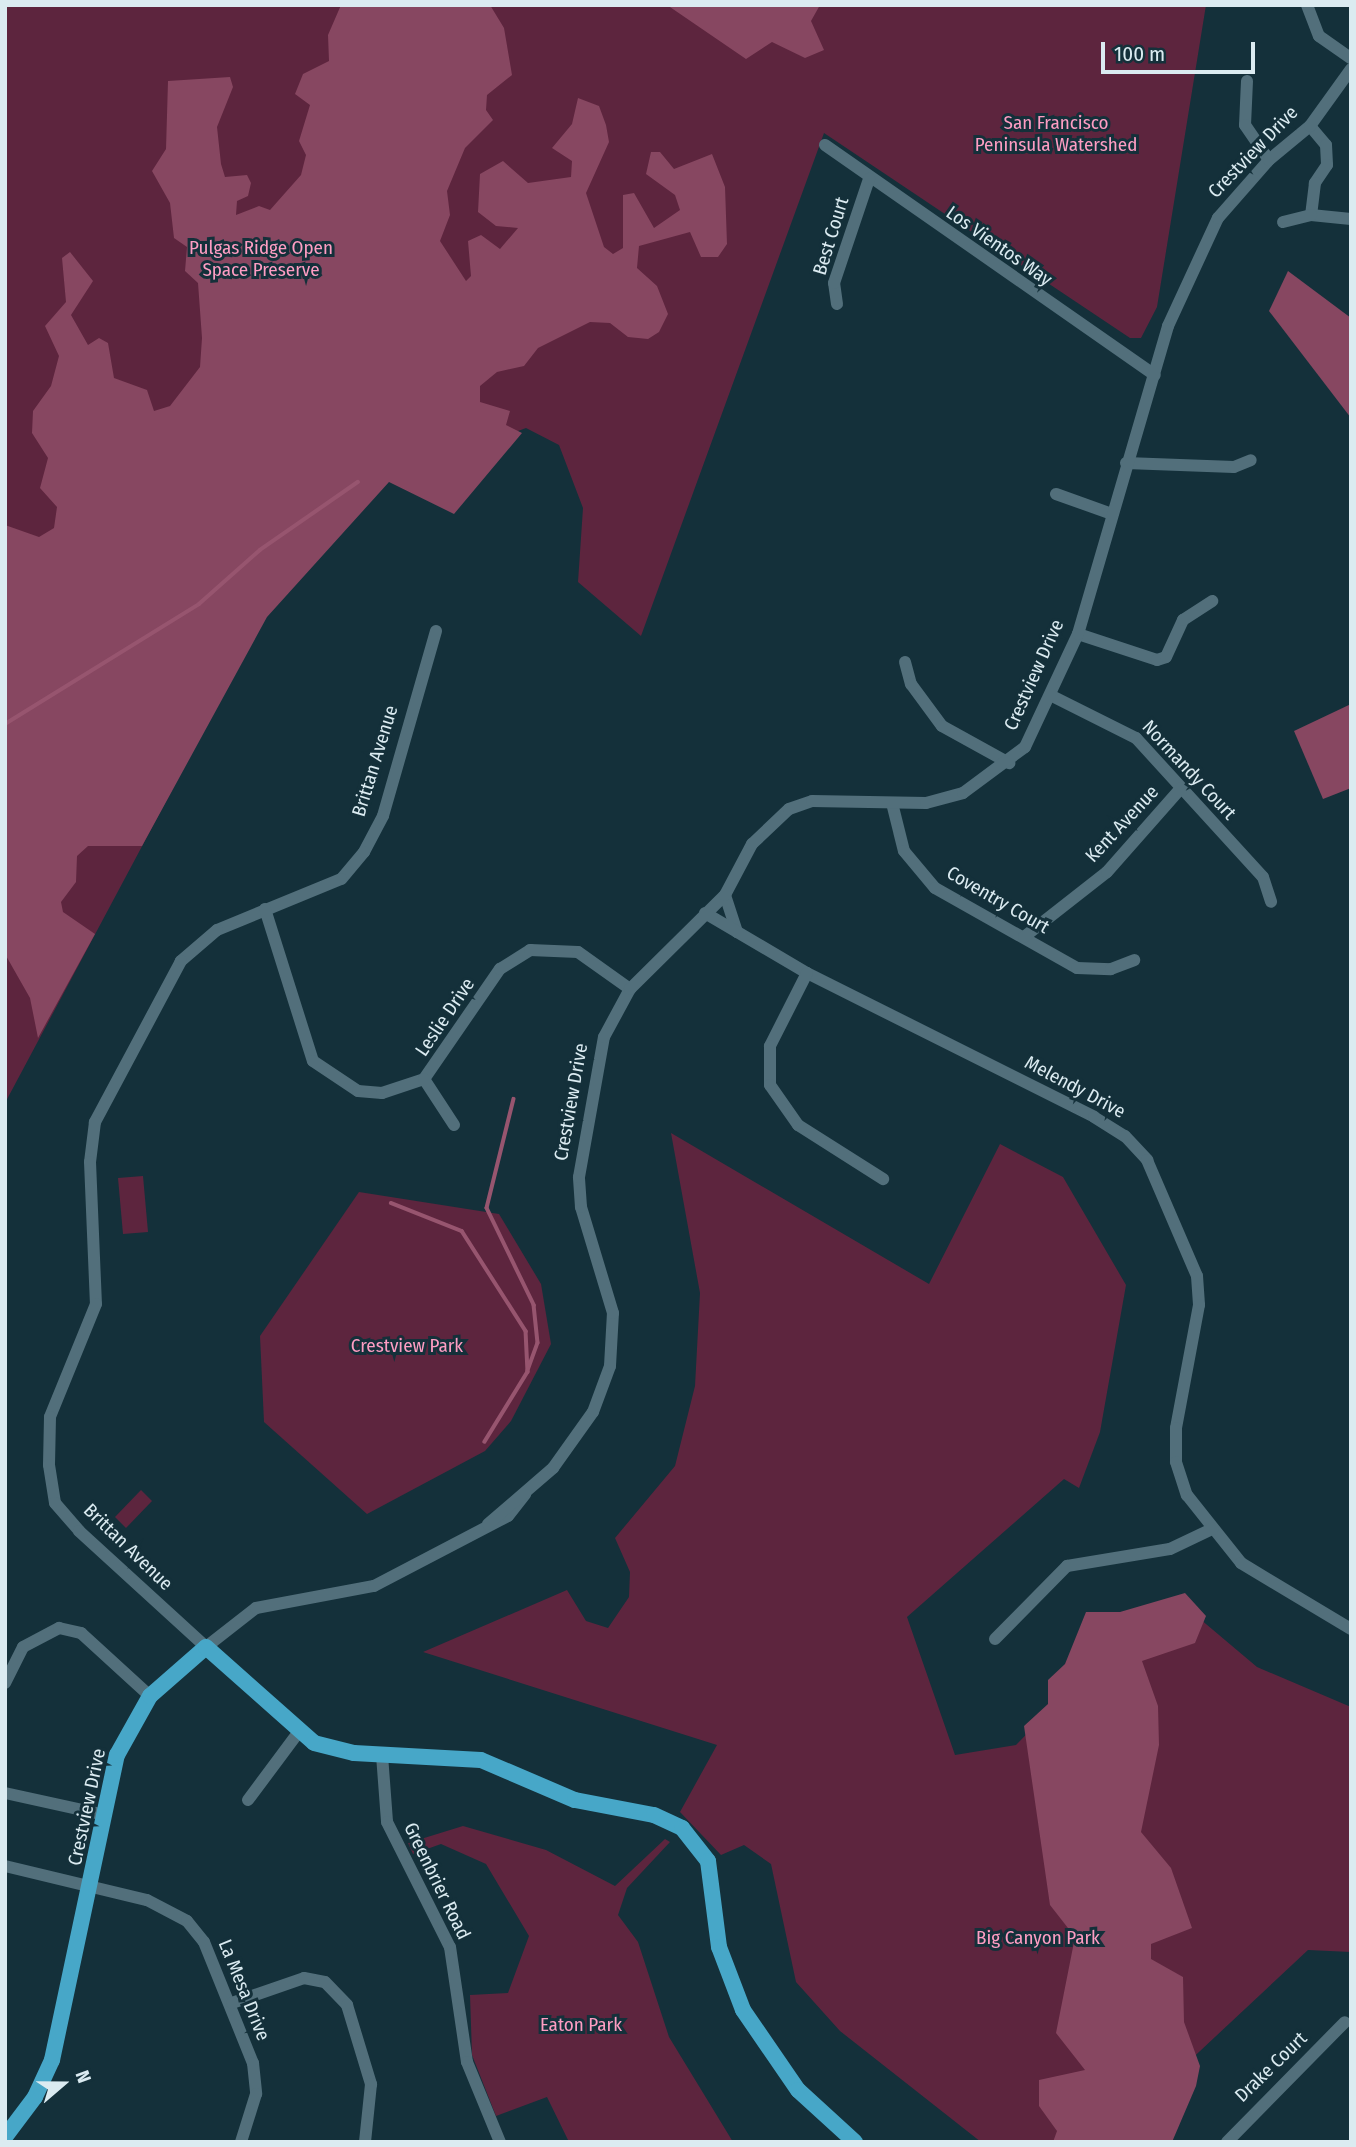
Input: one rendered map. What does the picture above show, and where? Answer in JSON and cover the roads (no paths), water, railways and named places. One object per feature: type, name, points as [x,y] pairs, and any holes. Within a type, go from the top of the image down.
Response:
[{"type":"main road","name":"Crestview Drive","points":[[5,2137],[35,2097],[52,2060],[92,1886],[117,1755],[150,1696],[206,1647]]},
{"type":"main road","name":"Brittan Avenue","points":[[206,1647],[298,1734],[331,1748],[382,1755],[481,1759],[575,1800],[654,1815],[682,1828],[708,1861],[719,1947],[743,2010],[798,2090],[855,2142]]},
{"type":"street","points":[[1307,5],[1320,36],[1351,58]]},
{"type":"street","name":"Crestview Drive","points":[[206,1647],[256,1608],[364,1590],[520,1507],[525,1494],[553,1468],[593,1412],[610,1366],[613,1313],[581,1207],[579,1177],[604,1037],[630,989],[725,895],[752,844],[789,809],[812,801],[892,803],[963,793],[1009,763],[1052,696],[1078,634],[1168,326],[1218,218],[1269,160],[1310,126],[1351,69]]},
{"type":"street","points":[[1247,81],[1245,125],[1269,160]]},
{"type":"street","points":[[1310,126],[1326,145],[1327,165],[1315,183],[1311,215]]},
{"type":"street","name":"Los Vientos Way","points":[[825,145],[869,179],[1155,374]]},
{"type":"street","name":"Best Court","points":[[837,304],[834,283],[869,179]]},
{"type":"street","points":[[1283,222],[1311,215],[1351,219]]},
{"type":"street","points":[[1126,463],[1234,467],[1251,460]]},
{"type":"street","points":[[1056,494],[1112,514]]},
{"type":"street","points":[[1078,634],[1157,660],[1167,657],[1183,620],[1212,601]]},
{"type":"street","name":"Brittan Avenue","points":[[206,1647],[55,1503],[50,1417],[96,1304],[90,1162],[95,1122],[181,961],[217,930],[341,878],[364,852],[383,816],[436,631]]},
{"type":"street","points":[[905,662],[911,684],[942,726],[1009,763]]},
{"type":"street","name":"Normandy Court","points":[[1052,696],[1136,738],[1263,877],[1271,902]]},
{"type":"street","name":"Kent Avenue","points":[[1024,937],[1107,872],[1181,789]]},
{"type":"street","name":"Coventry Court","points":[[892,803],[898,836],[916,870],[1077,968],[1111,969],[1134,960]]},
{"type":"street","points":[[725,895],[737,932]]},
{"type":"street","name":"Leslie Drive","points":[[265,909],[313,1061],[358,1091],[382,1093],[424,1079],[500,969],[530,950],[578,952],[630,989]]},
{"type":"street","name":"Melendy Drive","points":[[705,913],[807,973],[1094,1117],[1125,1136],[1147,1160],[1197,1276],[1199,1305],[1176,1428],[1176,1461],[1187,1495],[1212,1529],[1275,1589],[1351,1629]]},
{"type":"street","points":[[807,973],[770,1046],[769,1085],[798,1125],[883,1179]]},
{"type":"street","points":[[424,1079],[454,1125]]},
{"type":"street","points":[[995,1639],[1067,1566],[1170,1549],[1212,1529]]},
{"type":"street","points":[[5,1684],[23,1647],[59,1628],[82,1633],[150,1696]]},
{"type":"street","points":[[248,1800],[298,1734]]},
{"type":"street","name":"Greenbrier Road","points":[[382,1755],[387,1822],[450,1947],[467,2062],[500,2142]]},
{"type":"street","points":[[5,1793],[105,1815]]},
{"type":"street","name":"La Mesa Drive","points":[[5,1866],[163,1905],[187,1921],[204,1941],[232,2003],[256,2094],[241,2142]]},
{"type":"street","points":[[232,2003],[304,1978],[325,1982],[347,2005],[371,2084],[365,2142]]},
{"type":"street","name":"Drake Court","points":[[1227,2142],[1345,2022]]},
{"type":"waterway","points":[[5,724],[199,604],[260,550],[358,482]]},
{"type":"waterway","points":[[514,1099],[487,1208],[534,1305],[538,1343],[528,1370]]},
{"type":"waterway","points":[[391,1203],[462,1231],[526,1331],[528,1372],[485,1442]]},
{"type":"park label","name":"San Francisco Peninsula Watershed","points":[[1056,134]]},
{"type":"park label","name":"Pulgas Ridge Open Space Preserve","points":[[261,259]]},
{"type":"park label","name":"Crestview Park","points":[[407,1346]]},
{"type":"park label","name":"Big Canyon Park","points":[[1038,1938]]},
{"type":"park label","name":"Eaton Park","points":[[581,2025]]}]
